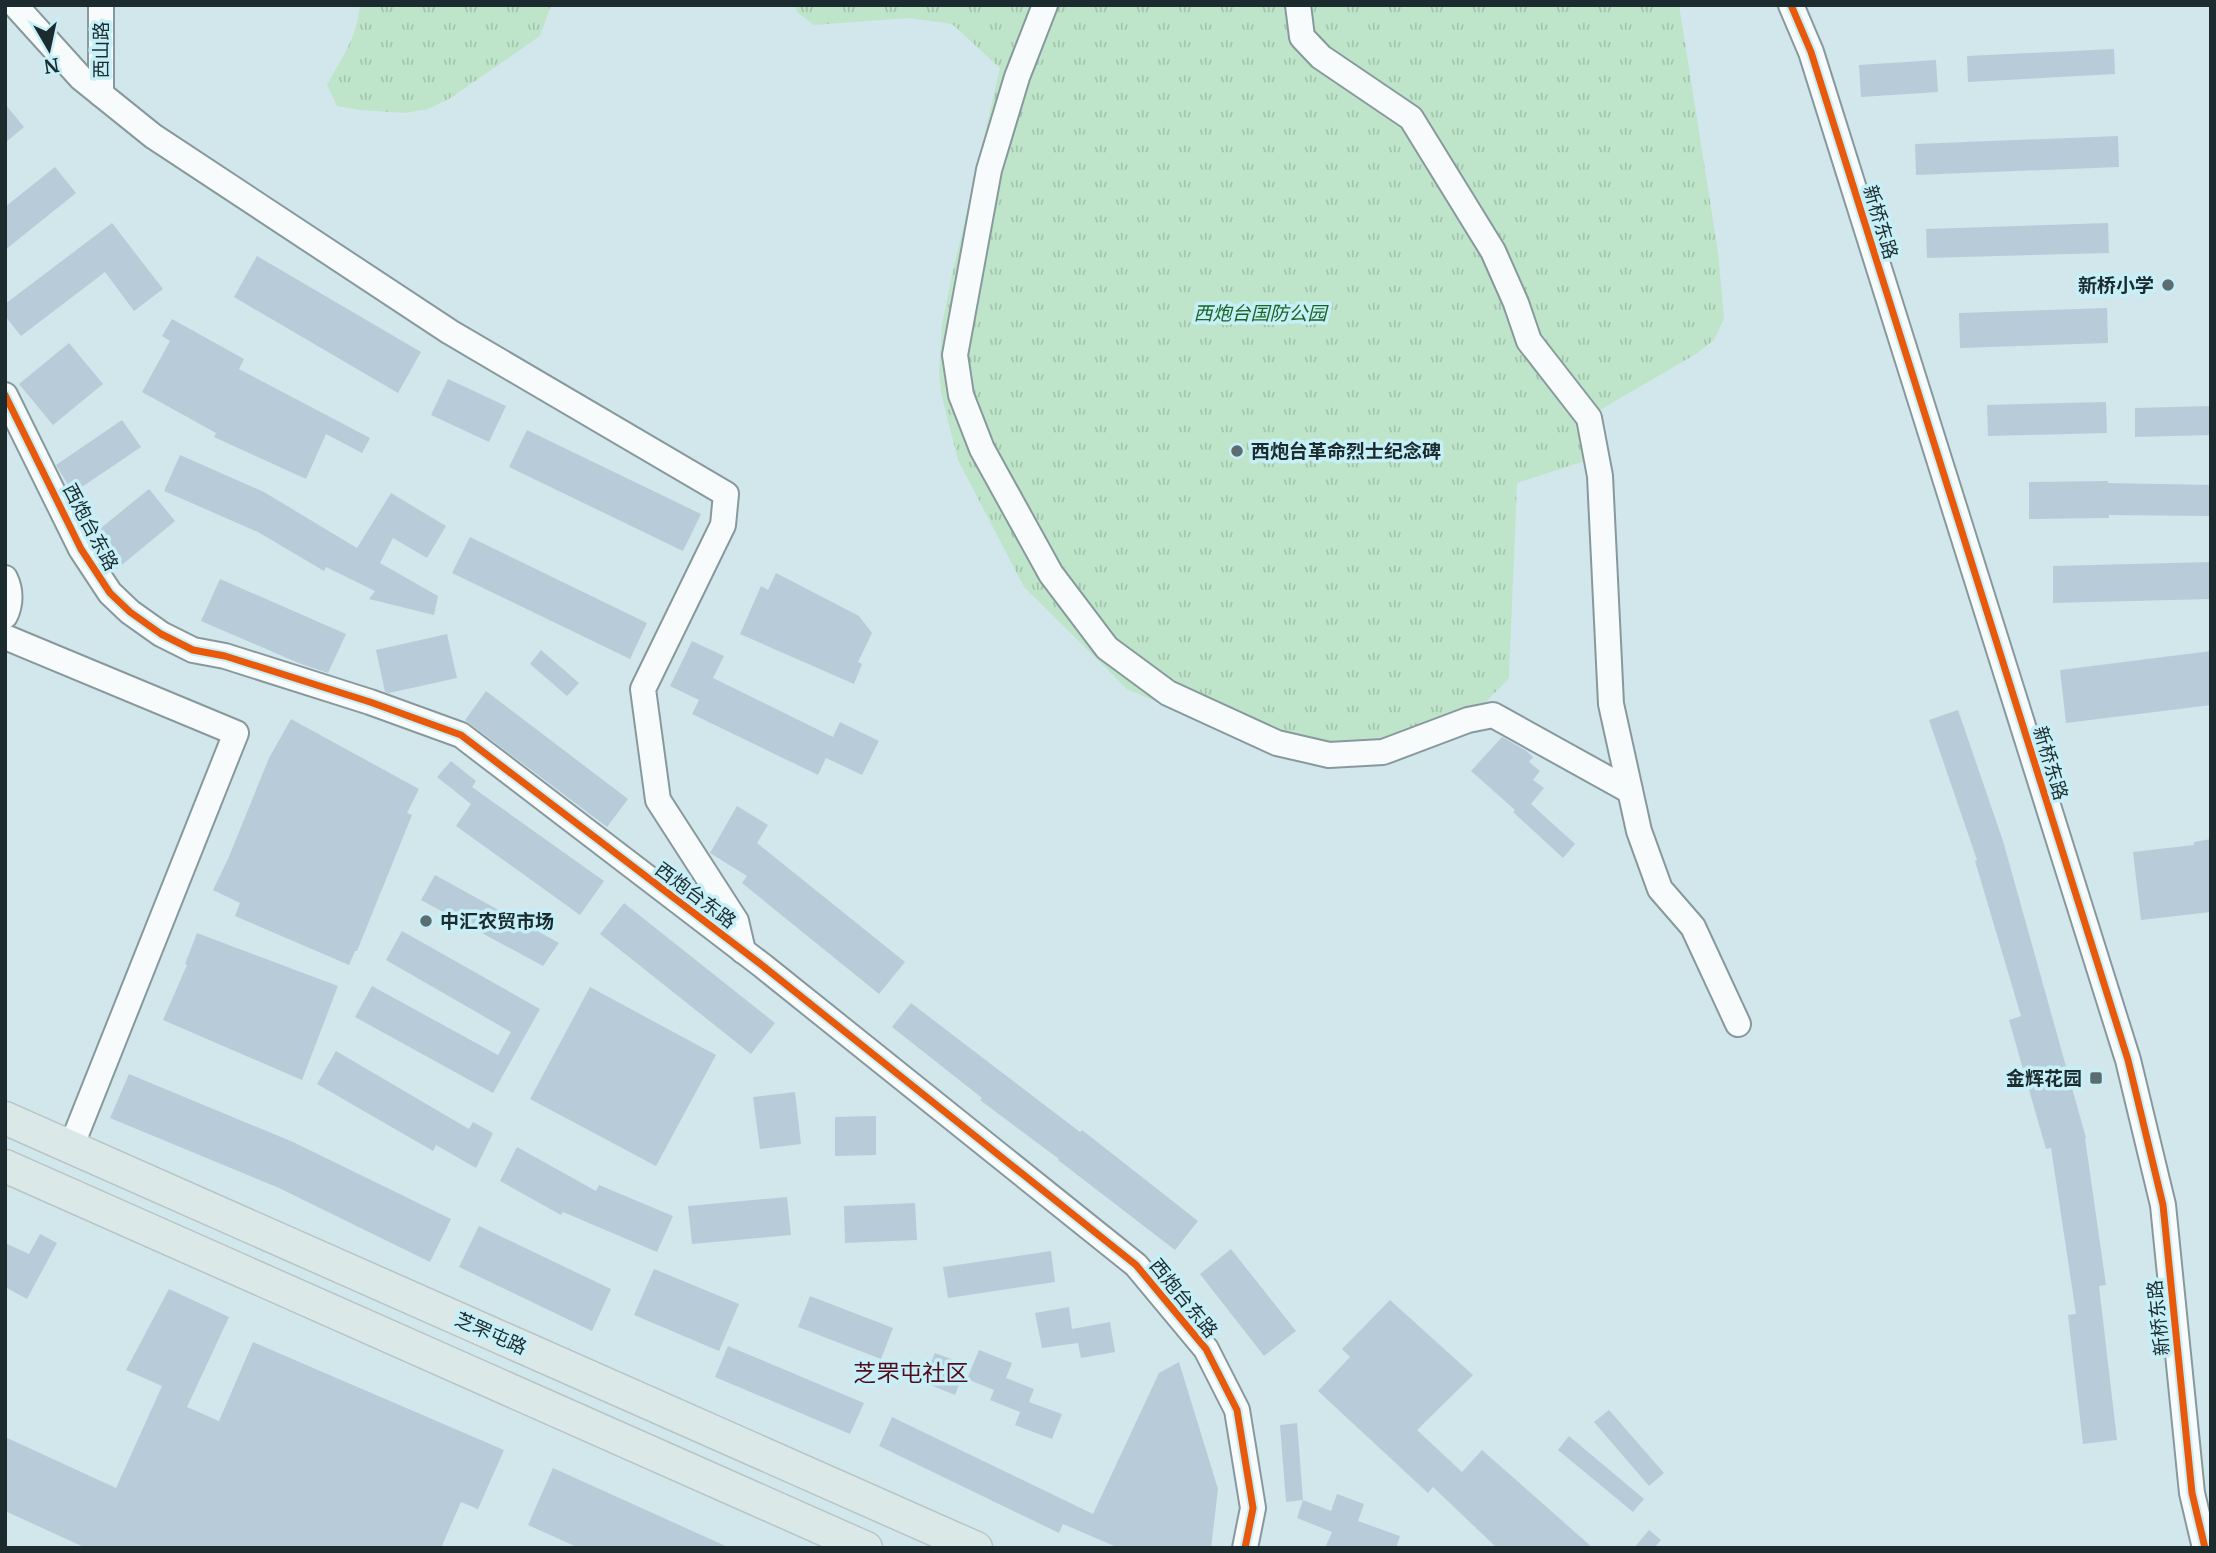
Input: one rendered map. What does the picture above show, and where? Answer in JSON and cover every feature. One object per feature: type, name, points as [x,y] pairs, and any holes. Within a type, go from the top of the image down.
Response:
[{"type":"main road","name":"芝罘屯路","points":[[5,1118],[976,1548]]},
{"type":"main road","points":[[5,1166],[866,1548]]},
{"type":"street","points":[[15,5],[81,78],[153,136],[450,332],[726,494],[723,525],[643,689],[658,800],[736,921],[743,951]]},
{"type":"street","name":"西山路","points":[[101,5],[101,94]]},
{"type":"street","points":[[1045,5],[1017,77],[989,170],[955,355],[961,395],[982,449],[1051,574],[1107,648],[1168,693],[1277,743],[1329,755],[1383,752],[1468,720],[1493,715],[1630,790]]},
{"type":"street","points":[[1298,5],[1302,37],[1321,57],[1411,118],[1493,251],[1529,341],[1589,418],[1601,477],[1611,704],[1639,831],[1660,889],[1693,927],[1738,1024]]},
{"type":"street","name":"新桥东路","points":[[1791,5],[1815,65],[2128,1060],[2163,1205],[2192,1493],[2205,1548]]},
{"type":"street","name":"西炮台东路","points":[[5,395],[81,549],[110,593],[130,612],[161,635],[193,649],[225,656],[370,702],[461,735],[743,951],[1136,1265],[1206,1349],[1237,1409],[1253,1508],[1245,1548]]},
{"type":"street","points":[[5,578],[10,588],[5,616]]},
{"type":"street","points":[[5,637],[236,733],[71,1147]]},
{"type":"green space","points":[[360,5],[551,5],[540,36],[449,99],[428,109],[405,113],[337,106],[327,85],[352,37]]},
{"type":"green space","name":"西炮台国防公园","points":[[795,5],[1679,5],[1718,252],[1724,319],[1714,340],[1696,354],[1598,411],[1597,457],[1517,483],[1509,678],[1456,733],[1337,764],[1291,760],[1127,689],[1024,587],[958,460],[941,393],[939,370],[942,325],[951,280],[1000,68],[952,24],[909,18],[814,25],[797,12]]},
{"type":"building","points":[[2114,49],[2115,74],[1968,82],[1967,56]]},
{"type":"building","points":[[1936,60],[1938,92],[1861,97],[1859,65]]},
{"type":"building","points":[[5,104],[24,127],[5,143]]},
{"type":"building","points":[[2118,136],[2119,167],[1916,175],[1915,144]]},
{"type":"building","points":[[55,167],[76,193],[5,250],[5,207]]},
{"type":"building","points":[[112,223],[163,289],[134,311],[105,272],[21,336],[5,316],[5,304]]},
{"type":"building","points":[[2108,223],[2109,253],[1927,258],[1926,229]]},
{"type":"building","points":[[257,256],[421,352],[398,393],[234,297]]},
{"type":"building","points":[[2107,308],[2108,343],[1960,348],[1959,313]]},
{"type":"building","points":[[172,319],[244,359],[239,369],[370,438],[362,453],[326,434],[306,479],[214,437],[216,433],[142,392],[170,341],[162,336]]},
{"type":"building","points":[[69,343],[103,384],[53,425],[19,384]]},
{"type":"building","points":[[448,379],[506,406],[489,442],[431,415]]},
{"type":"building","points":[[2106,402],[2107,433],[1988,436],[1987,405]]},
{"type":"building","points":[[2211,406],[2211,435],[2135,437],[2135,408]]},
{"type":"building","points":[[122,420],[141,447],[73,493],[56,465]]},
{"type":"building","points":[[527,430],[701,514],[683,551],[509,467]]},
{"type":"building","points":[[180,455],[264,492],[357,548],[391,493],[446,526],[427,558],[393,538],[380,563],[438,596],[434,615],[369,599],[375,591],[326,567],[324,571],[258,532],[164,491]]},
{"type":"building","points":[[2108,481],[2211,485],[2211,516],[2109,515],[2109,518],[2029,519],[2029,482]]},
{"type":"building","points":[[149,489],[175,521],[117,569],[91,536]]},
{"type":"building","points":[[470,537],[647,623],[630,659],[452,573]]},
{"type":"building","points":[[2211,562],[2211,599],[2053,603],[2053,566]]},
{"type":"building","points":[[776,573],[859,616],[872,633],[858,662],[862,664],[854,684],[740,634],[761,586],[768,590]]},
{"type":"building","points":[[220,579],[346,634],[328,673],[201,621]]},
{"type":"building","points":[[447,634],[457,678],[385,692],[376,650]]},
{"type":"building","points":[[692,641],[724,656],[713,678],[833,737],[840,722],[879,741],[862,775],[826,758],[818,775],[692,714],[699,700],[670,686]]},
{"type":"building","points":[[541,650],[579,683],[567,696],[530,664]]},
{"type":"building","points":[[2211,651],[2211,705],[2066,723],[2060,670]]},
{"type":"building","points":[[486,691],[628,799],[607,827],[465,720]]},
{"type":"building","points":[[1958,710],[2003,841],[2086,1138],[2106,1285],[2099,1286],[2117,1440],[2083,1444],[2068,1315],[2076,1314],[2051,1148],[2046,1149],[2009,1020],[2021,1016],[1975,861],[1977,860],[1929,720]]},
{"type":"building","points":[[291,719],[419,789],[407,813],[412,815],[349,965],[235,916],[240,903],[213,890],[269,758]]},
{"type":"building","points":[[1502,737],[1533,757],[1529,762],[1540,771],[1533,780],[1544,788],[1531,804],[1575,844],[1563,858],[1471,771]]},
{"type":"building","points":[[451,761],[476,781],[472,787],[604,881],[580,915],[456,826],[471,804],[437,777]]},
{"type":"building","points":[[737,806],[768,825],[757,843],[905,962],[879,994],[742,883],[747,876],[710,853]]},
{"type":"building","points":[[2211,839],[2211,912],[2141,920],[2133,852],[2194,845],[2194,842]]},
{"type":"building","points":[[435,875],[559,943],[543,966],[421,900]]},
{"type":"building","points":[[624,903],[775,1023],[751,1054],[600,934]]},
{"type":"building","points":[[402,931],[540,1009],[493,1093],[355,1017],[372,986],[498,1055],[511,1032],[386,960]]},
{"type":"building","points":[[197,933],[338,986],[302,1080],[163,1020],[187,965],[185,964]]},
{"type":"building","points":[[590,987],[716,1055],[656,1166],[530,1099]]},
{"type":"building","points":[[911,1003],[1080,1132],[1082,1130],[1198,1221],[1175,1250],[980,1100],[982,1098],[892,1027]]},
{"type":"building","points":[[336,1051],[469,1129],[473,1122],[493,1133],[476,1168],[436,1145],[433,1151],[317,1084]]},
{"type":"building","points":[[129,1074],[293,1142],[451,1219],[430,1262],[279,1188],[110,1118]]},
{"type":"building","points":[[795,1092],[801,1144],[760,1149],[753,1097]]},
{"type":"building","points":[[876,1116],[876,1155],[835,1156],[835,1117]]},
{"type":"building","points":[[517,1147],[596,1191],[599,1185],[673,1216],[657,1252],[563,1212],[561,1215],[500,1181]]},
{"type":"building","points":[[787,1197],[791,1235],[692,1244],[688,1206]]},
{"type":"building","points":[[915,1203],[917,1240],[845,1243],[844,1206]]},
{"type":"building","points":[[479,1226],[611,1289],[592,1331],[459,1267]]},
{"type":"building","points":[[40,1234],[57,1243],[27,1299],[5,1287],[5,1243],[29,1254]]},
{"type":"building","points":[[1231,1249],[1296,1331],[1264,1356],[1200,1274]]},
{"type":"building","points":[[1051,1251],[1055,1282],[948,1298],[943,1267]]},
{"type":"building","points":[[654,1269],[739,1304],[719,1351],[634,1315]]},
{"type":"building","points":[[169,1289],[229,1317],[187,1407],[219,1421],[253,1342],[504,1450],[478,1509],[461,1502],[441,1548],[86,1548],[5,1511],[5,1437],[116,1488],[162,1386],[126,1370]]},
{"type":"building","points":[[810,1296],[893,1328],[881,1359],[798,1327]]},
{"type":"building","points":[[1390,1300],[1473,1375],[1417,1430],[1462,1472],[1482,1450],[1593,1548],[1497,1548],[1433,1487],[1428,1493],[1318,1391],[1350,1357],[1342,1349]]},
{"type":"building","points":[[1069,1307],[1072,1329],[1110,1322],[1115,1352],[1081,1358],[1078,1343],[1042,1348],[1035,1313]]},
{"type":"building","points":[[728,1346],[864,1403],[850,1434],[715,1377]]},
{"type":"building","points":[[979,1350],[1012,1363],[1006,1378],[1034,1389],[1029,1402],[1062,1414],[1052,1439],[1015,1425],[1020,1412],[990,1400],[994,1390],[967,1379]]},
{"type":"building","points":[[935,1353],[967,1365],[955,1395],[923,1382]]},
{"type":"building","points":[[1179,1362],[1218,1489],[1211,1548],[1119,1548],[1063,1524],[1059,1533],[879,1446],[892,1417],[1093,1514],[1159,1373]]},
{"type":"building","points":[[1609,1410],[1664,1473],[1649,1486],[1594,1422]]},
{"type":"building","points":[[1297,1423],[1303,1500],[1286,1502],[1280,1425]]},
{"type":"building","points":[[1569,1436],[1644,1499],[1633,1512],[1558,1450]]},
{"type":"building","points":[[553,1468],[730,1548],[579,1548],[528,1525]]},
{"type":"building","points":[[1337,1494],[1364,1504],[1358,1521],[1400,1536],[1396,1548],[1325,1548],[1332,1532],[1297,1518],[1303,1500],[1331,1511]]},
{"type":"building","points":[[1649,1530],[1661,1540],[1654,1548],[1634,1548]]},
{"type":"cycle path","points":[[1791,5],[1811,52],[2128,1060],[2163,1205],[2192,1493],[2205,1548]]},
{"type":"cycle path","points":[[5,395],[81,549],[110,593],[130,612],[161,634],[193,650],[225,656],[370,702],[461,735],[763,966],[1136,1265],[1206,1349],[1237,1410],[1253,1508],[1245,1548]]},
{"type":"place","name":"新桥小学","points":[[2168,285]]},
{"type":"place","name":"西炮台革命烈士纪念碑","points":[[1237,451]]},
{"type":"place","name":"中汇农贸市场","points":[[426,921]]},
{"type":"place","name":"金辉花园","points":[[2096,1078]]},
{"type":"district","name":"芝罘屯社区","points":[[911,1372]]}]
